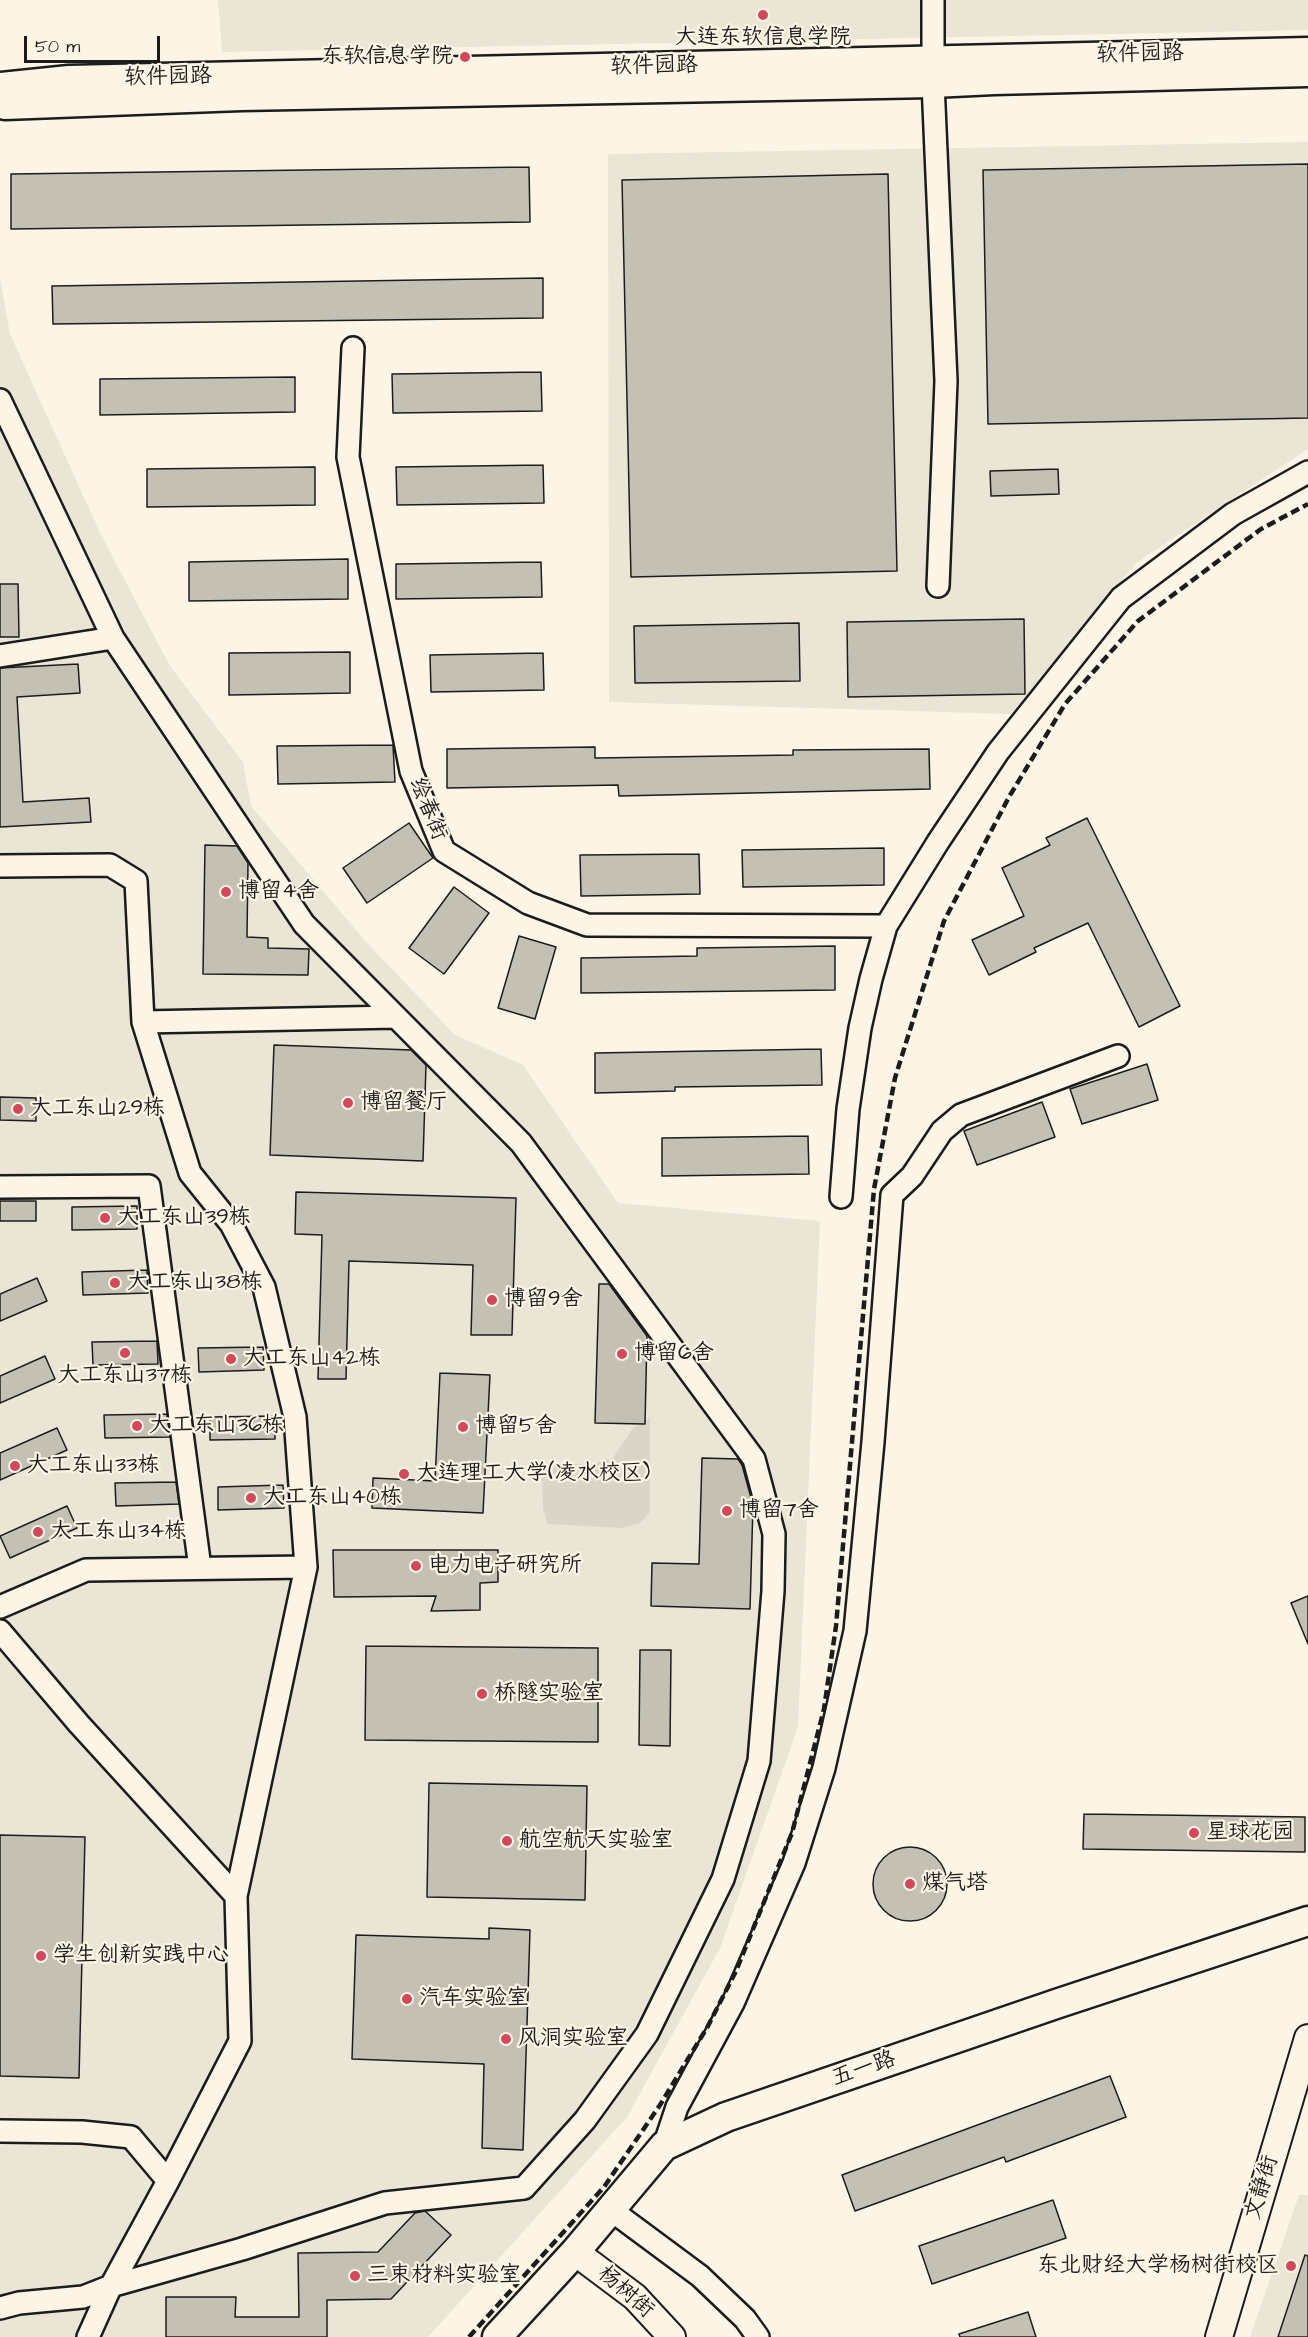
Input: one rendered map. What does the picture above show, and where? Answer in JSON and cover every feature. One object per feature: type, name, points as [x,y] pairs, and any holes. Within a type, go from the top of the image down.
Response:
[{"type":"main road","name":"软件园路","points":[[0,106],[933,72],[1308,52]]},
{"type":"main road","name":"软件园路","points":[[0,87],[69,80],[933,72],[994,80],[1308,72]]},
{"type":"main road","name":"五一路","points":[[497,2337],[575,2252],[664,2146],[726,2117],[1308,1921]]},
{"type":"street","points":[[933,0],[933,72],[946,381],[938,586]]},
{"type":"street","name":"绘春街","points":[[352,348],[348,457],[411,771],[444,851],[528,903],[587,925],[886,926]]},
{"type":"street","points":[[0,400],[113,638],[304,924],[521,1143],[754,1459],[774,1534],[773,1591],[759,1761],[723,1879],[647,2034],[585,2120],[524,2188],[385,2203],[242,2249],[111,2286],[83,2297],[19,2302],[0,2308]]},
{"type":"street","points":[[842,1197],[848,1109],[860,1028],[886,926],[998,752],[1121,598],[1233,514],[1308,472]]},
{"type":"street","points":[[0,656],[113,638]]},
{"type":"street","points":[[0,866],[110,865],[136,881],[143,1022],[190,1173],[231,1224],[264,1287],[295,1417],[306,1567],[236,1896],[240,2041],[111,2286],[88,2337]]},
{"type":"street","points":[[143,1022],[396,1017]]},
{"type":"street","points":[[664,2146],[677,2107],[733,2003],[794,1863],[824,1768],[855,1631],[873,1442],[892,1195],[912,1176],[942,1131],[961,1115],[1118,1056]]},
{"type":"street","points":[[0,1187],[149,1186],[200,1568]]},
{"type":"street","points":[[0,1606],[86,1570],[306,1567]]},
{"type":"street","points":[[0,1631],[79,1724],[236,1896]]},
{"type":"street","name":"文静街","points":[[1219,2337],[1308,2038]]},
{"type":"street","points":[[0,2131],[82,2132],[132,2137],[168,2181]]},
{"type":"street","points":[[611,2210],[700,2276],[745,2319],[758,2337]]},
{"type":"street","name":"杨树街","points":[[575,2252],[635,2297],[672,2337]]},
{"type":"shaded area","name":"大连东软信息学院","points":[[218,0],[1308,0],[1308,30],[222,52]]},
{"type":"shaded area","points":[[1308,142],[1308,449],[1136,563],[1011,714],[609,702],[608,154]]},
{"type":"shaded area","name":"大连理工大学(凌水校区)","points":[[0,278],[10,334],[100,533],[170,666],[243,762],[251,806],[367,943],[455,1035],[523,1065],[618,1203],[820,1221],[798,1727],[720,1948],[627,2117],[428,2337],[0,2337]]},
{"type":"shaded area","points":[[650,1418],[650,1512],[640,1523],[623,1528],[548,1524],[543,1509],[542,1471],[544,1464],[592,1464],[613,1458],[633,1428]]},
{"type":"shaded area","name":"东北财经大学杨树街校区","points":[[1299,2195],[1308,2195],[1308,2337],[1250,2337]]},
{"type":"building","points":[[1308,164],[1308,418],[988,424],[983,170]]},
{"type":"building","points":[[529,167],[530,222],[11,229],[11,174]]},
{"type":"building","points":[[888,174],[897,571],[631,577],[622,180]]},
{"type":"building","points":[[543,278],[543,318],[53,324],[52,286]]},
{"type":"building","points":[[541,372],[542,411],[393,413],[392,374]]},
{"type":"building","points":[[295,377],[295,412],[100,415],[100,379]]},
{"type":"building","points":[[543,465],[544,503],[397,505],[396,467]]},
{"type":"building","points":[[315,467],[315,505],[147,507],[147,469]]},
{"type":"building","points":[[1058,469],[1059,494],[991,496],[990,471]]},
{"type":"building","points":[[348,559],[348,599],[189,601],[189,562]]},
{"type":"building","points":[[541,562],[542,597],[396,599],[396,564]]},
{"type":"building","points":[[0,584],[18,584],[19,637],[0,637]]},
{"type":"building","points":[[1024,619],[1025,694],[848,697],[847,622]]},
{"type":"building","points":[[799,623],[800,681],[635,683],[634,626]]},
{"type":"building","points":[[350,652],[350,693],[229,695],[229,653]]},
{"type":"building","points":[[543,653],[544,690],[431,692],[430,655]]},
{"type":"building","points":[[78,664],[80,693],[17,697],[23,802],[89,798],[91,822],[0,827],[0,668]]},
{"type":"building","points":[[393,745],[395,782],[278,784],[277,746]]},
{"type":"building","points":[[595,747],[595,758],[793,755],[793,750],[929,749],[930,789],[619,796],[618,785],[447,788],[447,749]]},
{"type":"building","points":[[1087,818],[1180,1006],[1139,1027],[1088,923],[1034,948],[1036,952],[989,975],[972,940],[1024,916],[1002,868],[1050,845],[1046,838]]},
{"type":"building","points":[[409,823],[433,858],[367,903],[343,868]]},
{"type":"building","name":"博留4舍","points":[[205,845],[237,846],[248,863],[247,937],[268,938],[268,948],[309,949],[308,975],[203,974]]},
{"type":"building","points":[[884,848],[884,885],[743,887],[742,850]]},
{"type":"building","points":[[699,854],[700,894],[581,896],[580,855]]},
{"type":"building","points":[[454,887],[489,913],[444,974],[409,948]]},
{"type":"building","points":[[519,936],[556,947],[535,1019],[498,1008]]},
{"type":"building","points":[[835,946],[835,990],[581,993],[581,958],[697,956],[697,948]]},
{"type":"building","name":"博留餐厅","points":[[274,1045],[411,1050],[426,1065],[423,1161],[270,1155]]},
{"type":"building","points":[[821,1049],[822,1085],[675,1087],[675,1091],[595,1093],[595,1053]]},
{"type":"building","points":[[1147,1064],[1158,1100],[1082,1124],[1070,1089]]},
{"type":"building","name":"大工东山29栋","points":[[0,1097],[36,1098],[36,1121],[0,1120]]},
{"type":"building","points":[[1042,1102],[1055,1137],[977,1165],[964,1131]]},
{"type":"building","points":[[808,1136],[809,1174],[662,1176],[662,1138]]},
{"type":"building","name":"博留9舍","points":[[296,1192],[516,1198],[512,1335],[471,1335],[473,1265],[349,1261],[346,1379],[318,1379],[322,1235],[295,1234]]},
{"type":"building","points":[[0,1201],[36,1201],[36,1221],[0,1221]]},
{"type":"building","name":"大工东山39栋","points":[[137,1206],[137,1229],[72,1230],[72,1207]]},
{"type":"building","name":"大工东山38栋","points":[[147,1270],[148,1293],[83,1295],[82,1272]]},
{"type":"building","points":[[37,1278],[47,1301],[0,1321],[0,1294]]},
{"type":"building","name":"博留6舍","points":[[599,1284],[609,1284],[647,1336],[645,1424],[595,1423]]},
{"type":"building","name":"大工东山37栋","points":[[157,1341],[158,1364],[93,1365],[92,1342]]},
{"type":"building","name":"大工东山42栋","points":[[263,1347],[264,1370],[199,1372],[198,1348]]},
{"type":"building","points":[[45,1356],[55,1379],[0,1403],[0,1376]]},
{"type":"building","name":"博留5舍","points":[[440,1373],[490,1375],[483,1513],[372,1508],[373,1478],[435,1481]]},
{"type":"building","name":"大工东山36栋","points":[[167,1414],[170,1437],[105,1438],[104,1415]]},
{"type":"building","points":[[275,1416],[275,1439],[210,1440],[210,1417]]},
{"type":"building","name":"大工东山33栋","points":[[57,1428],[67,1450],[0,1480],[0,1453]]},
{"type":"building","name":"博留7舍","points":[[702,1458],[738,1459],[742,1465],[753,1505],[750,1609],[651,1606],[652,1563],[699,1564]]},
{"type":"building","points":[[176,1482],[179,1504],[116,1506],[115,1483]]},
{"type":"building","name":"大工东山40栋","points":[[283,1485],[284,1508],[218,1510],[218,1487]]},
{"type":"building","name":"大工东山34栋","points":[[67,1506],[77,1528],[10,1558],[0,1536]]},
{"type":"building","name":"电力电子研究所","points":[[333,1550],[498,1550],[498,1582],[480,1583],[480,1610],[431,1611],[436,1596],[334,1597]]},
{"type":"building","points":[[1308,1596],[1308,1644],[1291,1603]]},
{"type":"building","name":"桥隧实验室","points":[[366,1646],[598,1648],[598,1742],[365,1740]]},
{"type":"building","points":[[640,1650],[671,1650],[670,1746],[639,1745]]},
{"type":"building","name":"航空航天实验室","points":[[429,1783],[587,1786],[585,1900],[427,1897]]},
{"type":"building","name":"星球花园","points":[[1084,1814],[1305,1817],[1305,1852],[1083,1849]]},
{"type":"building","name":"学生创新实践中心","points":[[0,1835],[85,1837],[79,2078],[0,2076]]},
{"type":"building","name":"煤气塔","points":[[910,1847],[924,1850],[936,1858],[944,1870],[947,1884],[944,1898],[936,1910],[924,1918],[910,1921],[896,1918],[884,1910],[876,1898],[873,1884],[876,1870],[884,1858],[896,1850]]},
{"type":"building","points":[[489,1928],[530,1930],[523,2150],[482,2148],[484,2064],[352,2059],[356,1935],[489,1939]]},
{"type":"building","points":[[1110,2076],[1126,2117],[1006,2162],[1004,2157],[855,2211],[842,2175]]},
{"type":"building","points":[[1053,2200],[1066,2238],[932,2284],[919,2246]]},
{"type":"building","points":[[425,2211],[451,2235],[391,2299],[327,2300],[327,2337],[166,2337],[166,2297],[236,2297],[235,2317],[299,2317],[298,2253],[378,2252],[415,2213]]},
{"type":"building","points":[[1305,2255],[1308,2256],[1308,2337],[1278,2337]]},
{"type":"building","points":[[1028,2312],[1036,2337],[960,2337],[959,2334]]},
{"type":"railway","points":[[469,2337],[604,2187],[660,2105],[708,2026],[736,1971],[792,1833],[824,1709],[836,1626],[874,1189],[895,1078],[944,921],[1009,797],[1065,704],[1138,621],[1261,529],[1308,504]]},
{"type":"place","name":"大连东软信息学院","points":[[763,15]]},
{"type":"place","name":"东软信息学院","points":[[465,57]]},
{"type":"place","name":"博留4舍","points":[[226,892]]},
{"type":"place","name":"博留餐厅","points":[[348,1103]]},
{"type":"place","name":"大工东山29栋","points":[[18,1109]]},
{"type":"place","name":"大工东山39栋","points":[[105,1218]]},
{"type":"place","name":"大工东山38栋","points":[[115,1283]]},
{"type":"place","name":"博留9舍","points":[[492,1300]]},
{"type":"place","name":"大工东山37栋","points":[[125,1353]]},
{"type":"place","name":"博留6舍","points":[[622,1354]]},
{"type":"place","name":"大工东山42栋","points":[[231,1359]]},
{"type":"place","name":"大工东山36栋","points":[[137,1426]]},
{"type":"place","name":"博留5舍","points":[[463,1427]]},
{"type":"place","name":"大工东山33栋","points":[[15,1466]]},
{"type":"place","name":"大连理工大学(凌水校区)","points":[[404,1474]]},
{"type":"place","name":"大工东山40栋","points":[[251,1498]]},
{"type":"place","name":"博留7舍","points":[[727,1511]]},
{"type":"place","name":"大工东山34栋","points":[[38,1532]]},
{"type":"place","name":"电力电子研究所","points":[[416,1566]]},
{"type":"place","name":"桥隧实验室","points":[[482,1694]]},
{"type":"place","name":"星球花园","points":[[1194,1833]]},
{"type":"place","name":"航空航天实验室","points":[[507,1841]]},
{"type":"place","name":"煤气塔","points":[[910,1884]]},
{"type":"place","name":"学生创新实践中心","points":[[41,1956]]},
{"type":"place","name":"汽车实验室","points":[[407,1999]]},
{"type":"place","name":"风洞实验室","points":[[506,2039]]},
{"type":"place","name":"东北财经大学杨树街校区","points":[[1291,2266]]},
{"type":"place","name":"三束材料实验室","points":[[355,2276]]}]
